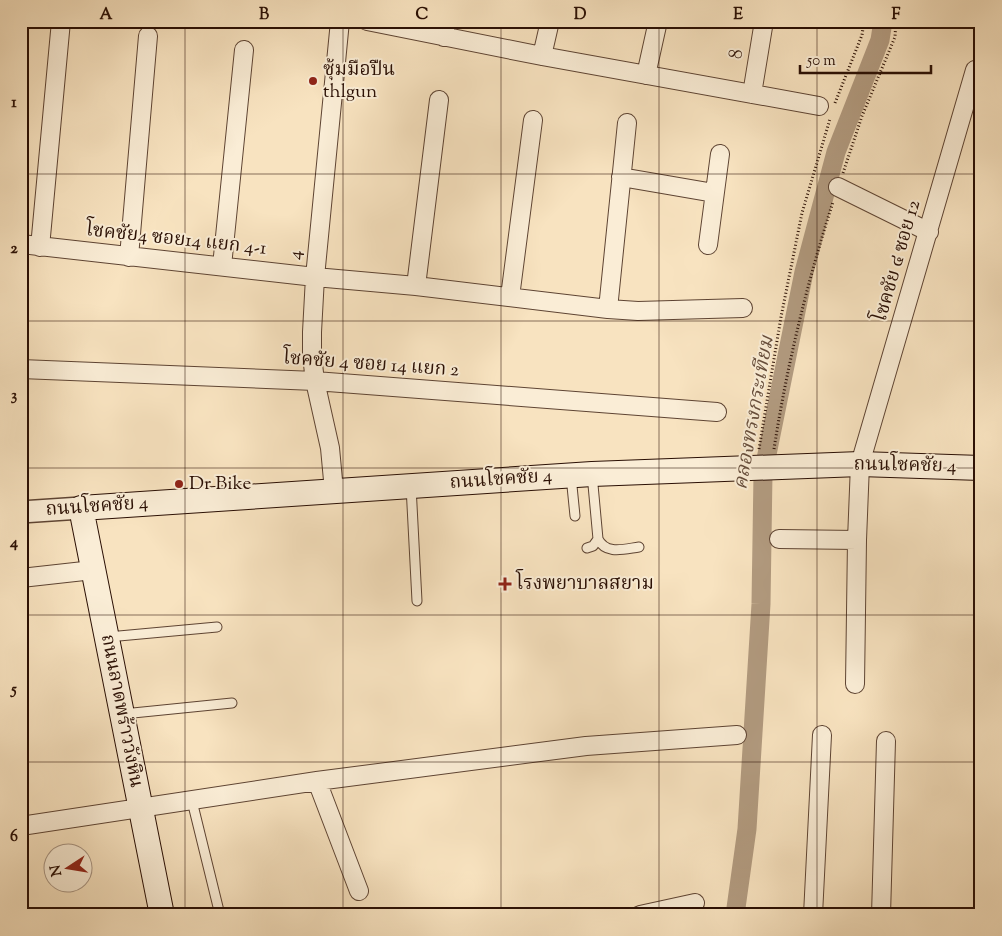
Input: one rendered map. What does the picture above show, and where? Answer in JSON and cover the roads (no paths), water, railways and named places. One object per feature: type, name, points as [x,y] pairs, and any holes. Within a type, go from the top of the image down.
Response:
[{"type":"main road","name":"ถนนโชคชัย 4","points":[[81,508],[582,475],[860,464],[981,468]]},
{"type":"main road","name":"ถนนลาดพร้าววังหิน","points":[[81,508],[162,915]]},
{"type":"street","points":[[40,247],[61,21]]},
{"type":"street","name":"4","points":[[334,492],[330,448],[315,381],[312,356],[315,277],[340,21]]},
{"type":"street","points":[[368,21],[445,29],[542,56],[752,94],[827,111]]},
{"type":"street","points":[[542,56],[550,21]]},
{"type":"street","points":[[646,75],[658,21]]},
{"type":"street","name":"8","points":[[752,94],[764,21]]},
{"type":"street","points":[[129,257],[148,36]]},
{"type":"street","points":[[222,266],[244,50]]},
{"type":"street","name":"โชคชัย ๔ ซอย 12","points":[[855,684],[860,464],[975,70]]},
{"type":"street","points":[[416,286],[438,100]]},
{"type":"street","points":[[510,297],[533,120]]},
{"type":"street","points":[[608,309],[627,122]]},
{"type":"street","points":[[708,246],[720,154]]},
{"type":"street","points":[[621,176],[714,193]]},
{"type":"street","points":[[838,187],[929,232]]},
{"type":"street","name":"โชคชัย4 ซอย14 แยก 4-1","points":[[21,244],[315,277],[416,286],[608,309],[638,311],[743,308]]},
{"type":"street","name":"โชคชัย 4 ซอย 14 แยก 2","points":[[21,369],[315,381],[717,412]]},
{"type":"street","name":"ถนนโชคชัย 4","points":[[21,512],[81,508]]},
{"type":"street","points":[[778,538],[857,540]]},
{"type":"street","points":[[21,578],[93,570]]},
{"type":"street","points":[[21,826],[317,781],[586,746],[737,735]]},
{"type":"street","points":[[813,915],[822,735]]},
{"type":"street","points":[[881,915],[886,741]]},
{"type":"street","points":[[317,781],[360,891]]},
{"type":"street","points":[[640,915],[696,903]]},
{"type":"lane","points":[[575,516],[582,475]]},
{"type":"lane","points":[[582,475],[598,539],[602,546],[609,550],[639,547]]},
{"type":"lane","points":[[411,486],[417,601]]},
{"type":"lane","points":[[587,548],[594,546],[598,539]]},
{"type":"lane","points":[[107,637],[217,627]]},
{"type":"lane","points":[[122,714],[232,703]]},
{"type":"lane","points":[[192,801],[220,915]]},
{"type":"waterway","name":"คลองทรงกระเทียม","points":[[735,915],[747,829],[761,604],[763,474],[804,272],[836,152],[880,40],[883,21]]},
{"type":"place","name":"ซุ้มมือปืน thlgun","points":[[313,81]]},
{"type":"place","name":"Dr Bike","points":[[179,484]]},
{"type":"place","name":"โรงพยาบาลสยาม","points":[[505,584]]}]
